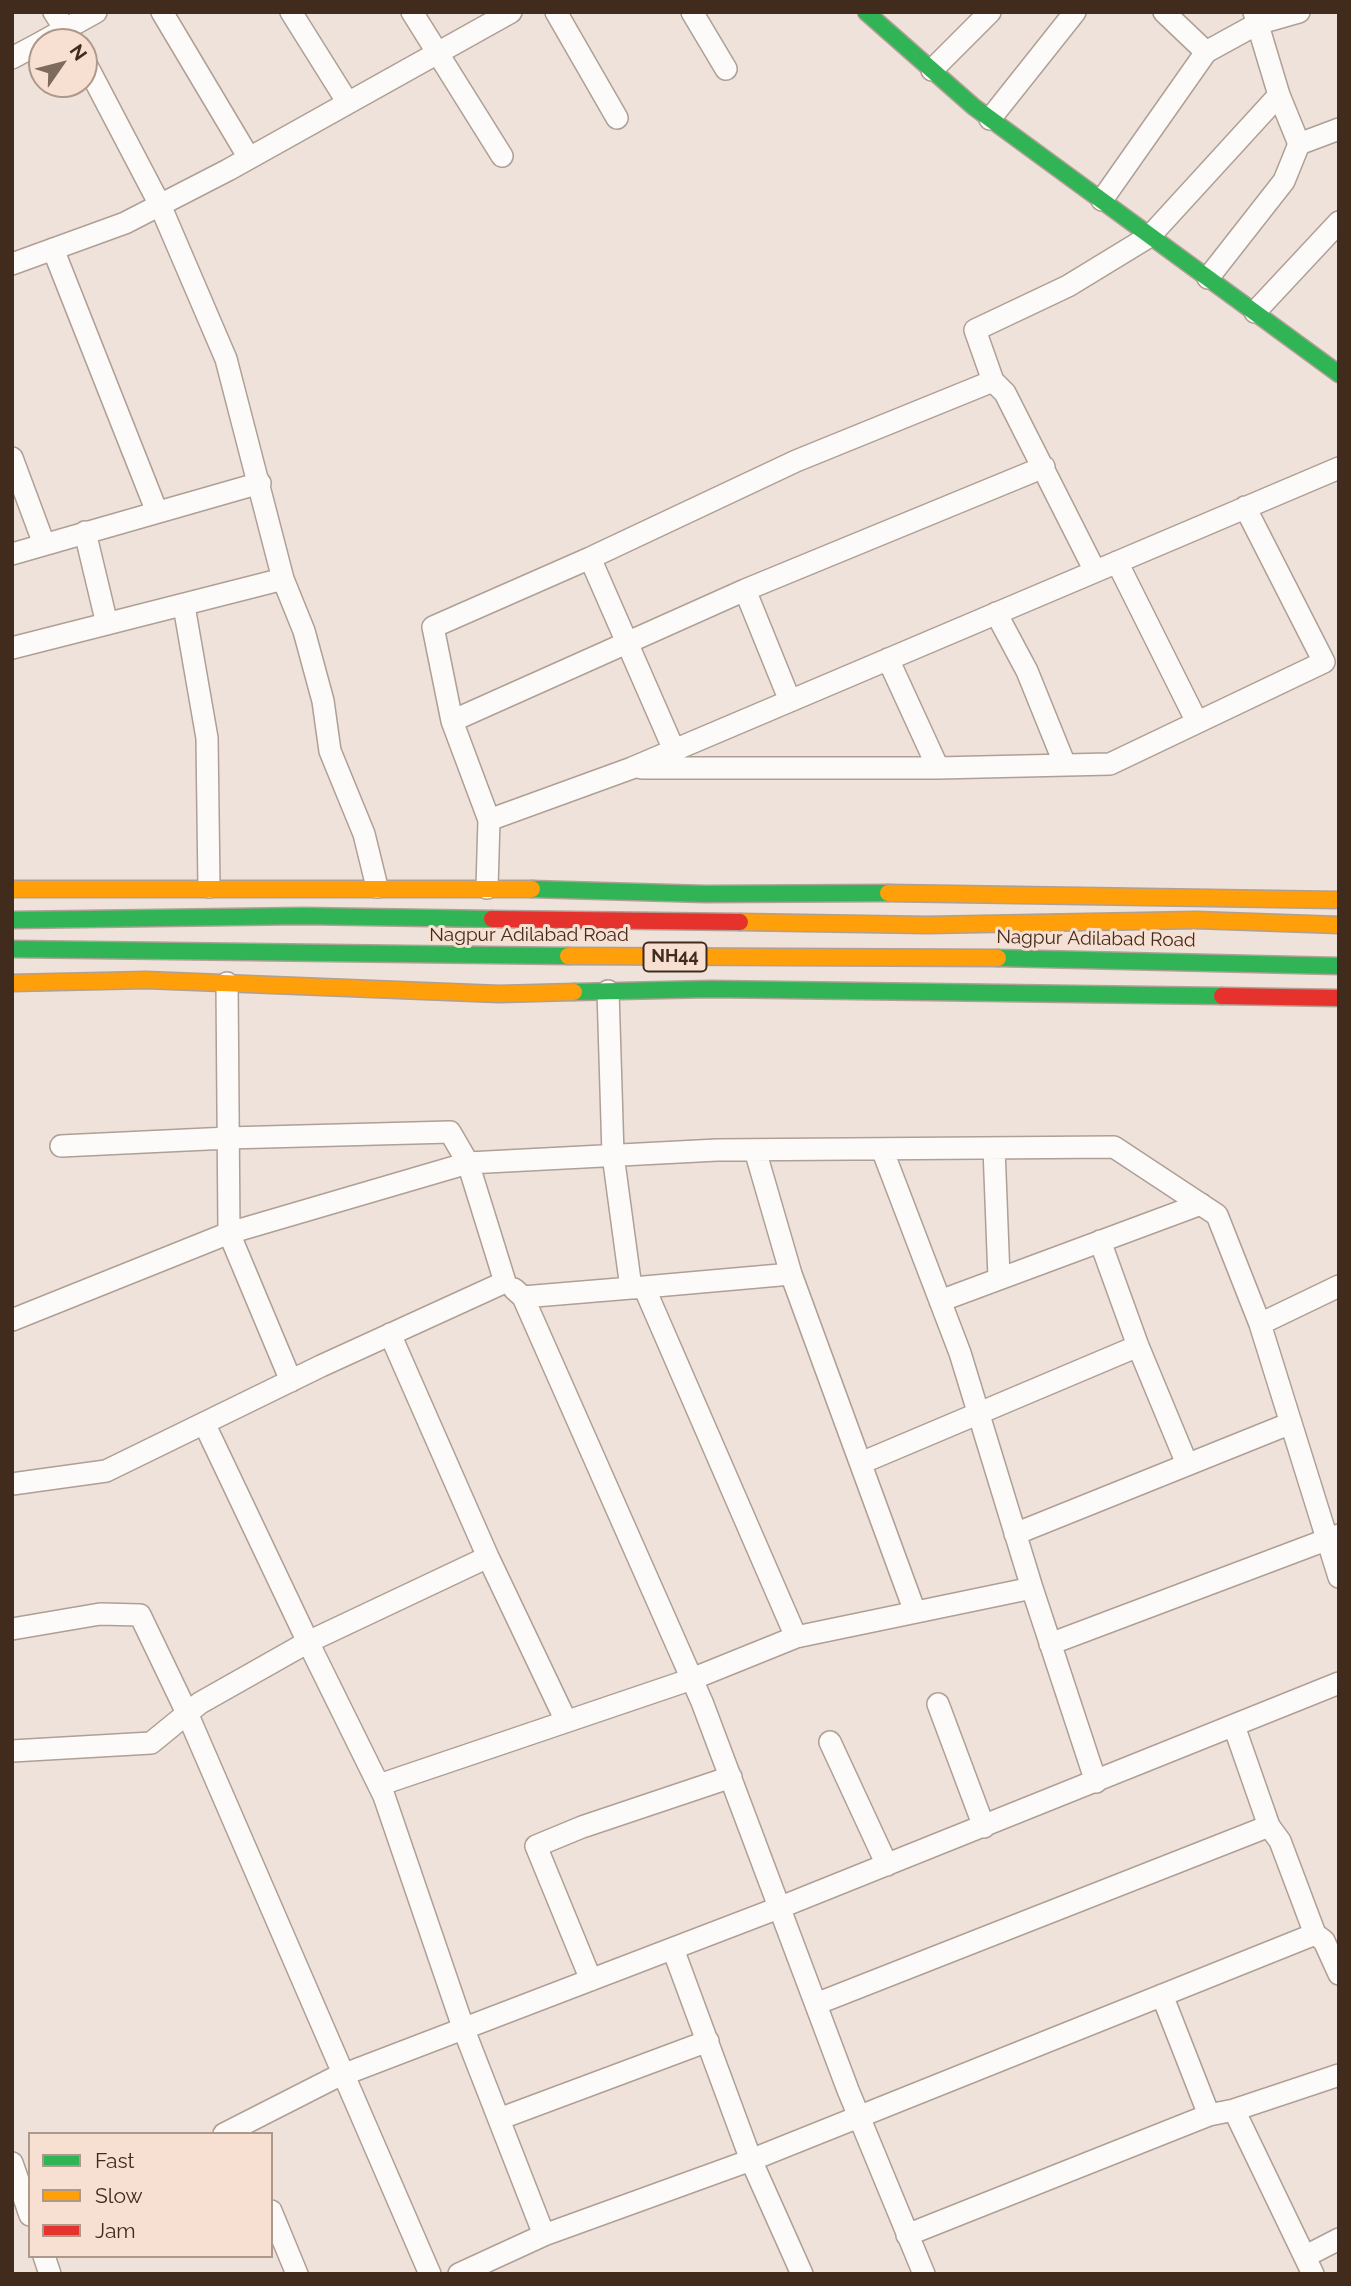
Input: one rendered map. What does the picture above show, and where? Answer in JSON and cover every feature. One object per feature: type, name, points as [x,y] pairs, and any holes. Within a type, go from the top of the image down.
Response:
[{"type":"main road","points":[[866,12],[990,119],[1339,374]]},
{"type":"main road","points":[[12,889],[377,887],[705,894],[968,892],[1339,900]]},
{"type":"main road","name":"Nagpur Adilabad Road","points":[[12,920],[303,916],[927,925],[1196,920],[1339,925]]},
{"type":"main road","name":"Nagpur Adilabad Road","points":[[12,949],[40,947],[317,955],[985,958],[1339,966]]},
{"type":"main road","points":[[316,986],[317,955]]},
{"type":"main road","points":[[12,983],[146,980],[499,994],[608,991],[997,991],[1339,998]]},
{"type":"street","points":[[64,28],[96,12]]},
{"type":"street","points":[[162,12],[249,158]]},
{"type":"street","points":[[291,12],[348,103]]},
{"type":"street","points":[[412,12],[502,156]]},
{"type":"street","points":[[12,264],[125,223],[249,158],[510,12]]},
{"type":"street","points":[[556,12],[617,118]]},
{"type":"street","points":[[692,12],[726,69]]},
{"type":"street","points":[[932,70],[989,12]]},
{"type":"street","points":[[990,119],[1075,12]]},
{"type":"street","points":[[1164,12],[1206,52]]},
{"type":"street","points":[[1102,200],[1206,52],[1256,18],[1299,12]]},
{"type":"street","points":[[1208,278],[1284,181],[1299,144],[1279,94],[1256,18]]},
{"type":"street","points":[[12,58],[28,49]]},
{"type":"street","points":[[98,87],[160,205],[226,359],[283,579],[304,631],[323,701],[330,751],[364,834],[377,887]]},
{"type":"street","points":[[1095,571],[1005,393],[993,381],[975,330],[1068,286],[1150,236],[1279,94]]},
{"type":"street","points":[[1299,144],[1339,129]]},
{"type":"street","points":[[1255,312],[1339,222]]},
{"type":"street","points":[[53,249],[157,512]]},
{"type":"street","points":[[487,888],[489,820],[452,720],[433,627],[590,558],[796,461],[993,381]]},
{"type":"street","points":[[12,458],[44,544]]},
{"type":"street","points":[[452,720],[745,590],[1044,467]]},
{"type":"street","points":[[489,820],[632,768],[1339,468]]},
{"type":"street","points":[[12,554],[260,483]]},
{"type":"street","points":[[632,768],[938,768],[1110,764],[1324,662],[1245,507]]},
{"type":"street","points":[[85,532],[107,624]]},
{"type":"street","points":[[590,558],[674,750]]},
{"type":"street","points":[[1117,562],[1197,722]]},
{"type":"street","points":[[12,648],[283,579]]},
{"type":"street","points":[[745,590],[790,701]]},
{"type":"street","points":[[184,606],[207,738],[209,887]]},
{"type":"street","points":[[996,613],[1027,671],[1065,765]]},
{"type":"street","points":[[888,659],[938,768]]},
{"type":"street","points":[[227,983],[229,1233],[291,1381]]},
{"type":"street","points":[[608,991],[613,1155],[637,1287],[796,1637]]},
{"type":"street","points":[[61,1146],[450,1132],[468,1163],[505,1282],[523,1297],[692,1679],[781,1907],[858,2116],[924,2274]]},
{"type":"street","points":[[12,1320],[229,1233],[468,1163],[755,1150],[1114,1147],[1217,1214],[1260,1324],[1291,1423],[1333,1537],[1339,1577]]},
{"type":"street","points":[[994,1148],[999,1278]]},
{"type":"street","points":[[882,1149],[940,1301],[1096,1782]]},
{"type":"street","points":[[755,1150],[791,1274],[915,1612]]},
{"type":"street","points":[[940,1301],[1201,1204]]},
{"type":"street","points":[[1100,1241],[1138,1346],[1187,1464]]},
{"type":"street","points":[[523,1297],[791,1274]]},
{"type":"street","points":[[12,1484],[106,1471],[291,1381],[505,1282]]},
{"type":"street","points":[[1260,1324],[1339,1286]]},
{"type":"street","points":[[390,1335],[488,1558],[566,1721]]},
{"type":"street","points":[[861,1463],[1138,1346]]},
{"type":"street","points":[[204,1423],[379,1785],[464,2030],[544,2235]]},
{"type":"street","points":[[1015,1534],[1291,1423]]},
{"type":"street","points":[[1050,1644],[1333,1537]]},
{"type":"street","points":[[12,1751],[151,1743],[187,1713],[308,1642],[488,1558]]},
{"type":"street","points":[[379,1785],[692,1679],[796,1637],[1032,1588]]},
{"type":"street","points":[[12,1629],[100,1614],[140,1615],[187,1713],[430,2274]]},
{"type":"street","points":[[234,2132],[342,2076],[887,1866],[1339,1683]]},
{"type":"street","points":[[937,1704],[984,1826]]},
{"type":"street","points":[[1234,1726],[1269,1826],[1280,1841],[1315,1934],[1324,1941],[1339,1974]]},
{"type":"street","points":[[830,1742],[887,1866]]},
{"type":"street","points":[[591,1980],[536,1846],[582,1827],[731,1777]]},
{"type":"street","points":[[816,2004],[1269,1826]]},
{"type":"street","points":[[459,2274],[544,2235],[751,2160],[1315,1934]]},
{"type":"street","points":[[673,1949],[751,2160],[802,2274]]},
{"type":"street","points":[[1162,1995],[1209,2116]]},
{"type":"street","points":[[499,2119],[708,2041]]},
{"type":"street","points":[[908,2235],[1209,2116],[1339,2075]]},
{"type":"street","points":[[1234,2110],[1310,2265],[1339,2239]]},
{"type":"street","points":[[12,2163],[28,2209]]},
{"type":"street","points":[[273,2216],[297,2274]]},
{"type":"traffic: fast","points":[[866,12],[974,107],[1339,374]]},
{"type":"traffic: fast","points":[[532,889],[705,894],[888,893]]},
{"type":"traffic: fast","points":[[12,920],[303,916],[492,919]]},
{"type":"traffic: fast","points":[[12,949],[568,956]]},
{"type":"traffic: fast","points":[[998,958],[1339,966]]},
{"type":"traffic: fast","points":[[574,992],[711,989],[1222,996]]},
{"type":"traffic: slow","points":[[12,889],[532,889]]},
{"type":"traffic: slow","points":[[888,893],[1339,900]]},
{"type":"traffic: slow","points":[[740,922],[927,925],[1196,920],[1339,925]]},
{"type":"traffic: slow","points":[[568,956],[998,958]]},
{"type":"traffic: slow","points":[[12,983],[146,980],[499,994],[574,992]]},
{"type":"traffic: jam","points":[[492,919],[740,922]]},
{"type":"traffic: jam","points":[[1222,996],[1339,998]]}]
